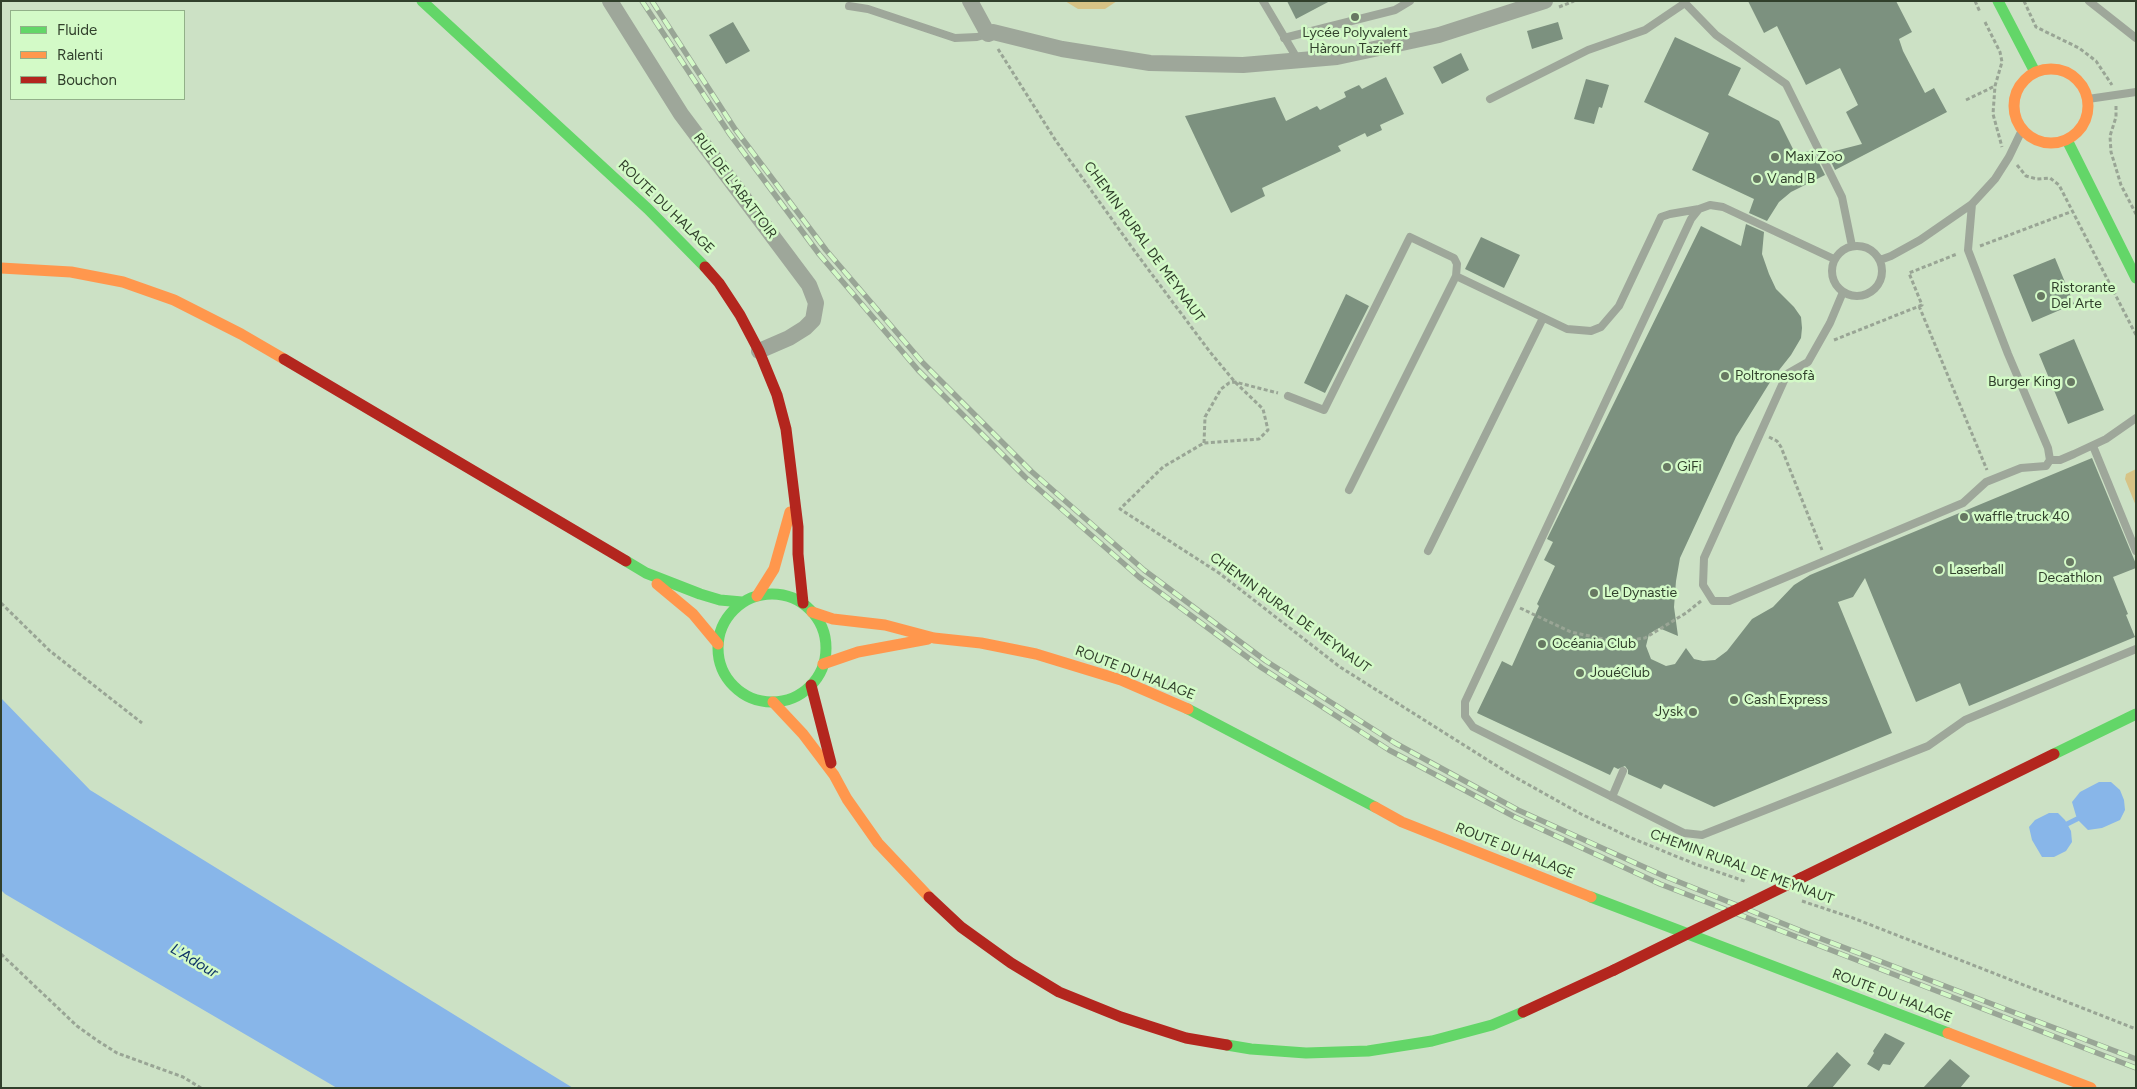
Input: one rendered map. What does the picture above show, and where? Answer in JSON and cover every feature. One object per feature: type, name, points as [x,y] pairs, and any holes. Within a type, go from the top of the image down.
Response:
[{"type":"main road","name":"ROUTE DU HALAGE","points":[[422,1],[648,209],[693,253],[719,283],[759,351],[777,395],[786,429],[795,494],[802,603]]},
{"type":"main road","points":[[1998,1],[2035,72]]},
{"type":"main road","points":[[2054,68],[2072,75],[2080,82],[2088,99],[2086,119],[2075,135],[2057,143],[2038,142],[2022,130],[2014,113],[2015,93],[2027,77],[2035,72],[2054,68]]},
{"type":"main road","points":[[2067,140],[2136,278]]},
{"type":"main road","points":[[1,268],[71,272],[123,282],[174,300],[241,334],[646,573],[700,594],[720,600],[742,602]]},
{"type":"main road","name":"ROUTE DU HALAGE","points":[[757,596],[774,569],[795,494]]},
{"type":"main road","points":[[646,573],[673,599],[693,614],[718,644]]},
{"type":"main road","points":[[781,594],[802,603],[812,612],[825,636],[826,650],[823,664],[811,685],[793,697],[773,702],[758,700],[744,694],[733,685],[724,673],[719,659],[718,644],[722,628],[730,614],[742,602],[757,596],[781,594]]},
{"type":"main road","name":"ROUTE DU HALAGE","points":[[812,612],[833,619],[885,625],[934,638],[981,643],[1036,654],[1079,666],[1155,694],[1200,715],[1402,822],[1624,910],[2091,1088]]},
{"type":"main road","name":"ROUTE DU HALAGE","points":[[823,664],[858,652],[934,638]]},
{"type":"main road","points":[[811,685],[834,775]]},
{"type":"main road","points":[[773,702],[803,734],[834,775],[847,799],[878,842],[915,884],[961,928],[1011,963],[1059,992],[1121,1017],[1186,1038],[1251,1049],[1306,1053],[1368,1051],[1432,1041],[1492,1024],[1553,999],[1614,970],[2136,714]]},
{"type":"street","name":"RUE DE L'ABATTOIR","points":[[610,1],[681,114],[809,285],[816,303],[813,320],[805,328],[789,338],[759,351]]},
{"type":"street","points":[[970,1],[988,34],[993,32],[1062,49],[1150,63],[1243,65],[1337,57],[1439,35],[1545,1]]},
{"type":"lane","points":[[1263,1],[1298,60]]},
{"type":"lane","points":[[1284,38],[1395,10],[1410,1]]},
{"type":"lane","points":[[2089,1],[2136,38]]},
{"type":"lane","points":[[1490,100],[1588,50],[1645,30],[1684,2],[1716,35],[1786,84],[1842,197],[1852,246]]},
{"type":"lane","points":[[849,6],[868,9],[955,38],[977,37],[988,34]]},
{"type":"lane","points":[[2088,99],[2136,92]]},
{"type":"lane","points":[[1880,260],[1920,240],[1972,204],[1995,179],[2010,157],[2022,130]]},
{"type":"lane","points":[[1843,292],[1823,338],[1808,362],[1787,374],[1704,558],[1703,585],[1713,602],[1729,601],[1963,503],[1977,488],[1992,480],[2021,468],[2046,466],[2050,460],[2048,448],[2014,369],[1968,250],[1972,204]]},
{"type":"lane","points":[[1456,276],[1567,329],[1591,331],[1601,327],[1619,306],[1661,217],[1670,214],[1710,205],[1723,206],[1834,259]]},
{"type":"lane","points":[[1699,209],[1691,219],[1465,702],[1465,716],[1473,727],[1684,833],[1702,835],[1928,746],[1965,720],[2136,649]]},
{"type":"lane","points":[[1288,396],[1324,410],[1410,237],[1454,258],[1457,264],[1456,276],[1349,490]]},
{"type":"lane","points":[[1852,246],[1868,248],[1880,260],[1882,276],[1874,290],[1858,297],[1843,292],[1833,281],[1832,266],[1834,259],[1845,248],[1852,246]]},
{"type":"lane","points":[[1428,551],[1542,318]]},
{"type":"lane","points":[[2050,460],[2060,460],[2093,446],[2133,421]]},
{"type":"lane","points":[[2093,446],[2136,551]]},
{"type":"lane","points":[[1612,797],[1623,771]]},
{"type":"path","points":[[1974,1],[2000,52],[2002,62],[1996,86],[1993,114],[2002,149],[2026,176],[2037,179],[2050,178],[2059,184],[2136,335]]},
{"type":"path","name":"CHEMIN RURAL DE MEYNAUT","points":[[988,34],[1056,141],[1107,213],[1210,352],[1235,382],[1262,409],[1268,430],[1258,439],[1204,443],[1164,467],[1120,509],[1219,573],[1340,667],[1513,776],[1581,814],[1629,837],[1751,884]]},
{"type":"path","points":[[1966,100],[1996,86]]},
{"type":"path","points":[[1823,338],[1831,342],[1922,304],[1909,273],[2073,211]]},
{"type":"path","points":[[1919,306],[1992,480]]},
{"type":"path","points":[[1204,443],[1204,425],[1208,409],[1221,389],[1235,382],[1288,396]]},
{"type":"path","points":[[1760,433],[1777,441],[1781,447],[1826,560]]},
{"type":"path","points":[[1511,604],[1571,632],[1616,642],[1645,638],[1686,613],[1709,594]]},
{"type":"path","points":[[1,603],[50,651],[142,723]]},
{"type":"path","name":"CHEMIN RURAL DE MEYNAUT","points":[[1798,899],[1854,918],[2136,1029]]},
{"type":"path","points":[[1,954],[77,1026],[98,1041],[118,1054],[183,1077],[200,1088]]},
{"type":"shaded area","points":[[1065,1],[1117,1],[1105,9],[1078,9]]},
{"type":"shaded area","points":[[2136,469],[2136,506],[2125,479],[2126,474]]},
{"type":"water","name":"L'Adour","points":[[1,698],[90,790],[573,1088],[337,1088],[5,894],[1,890]]},
{"type":"water","points":[[2099,782],[2111,782],[2120,790],[2125,810],[2120,820],[2102,828],[2088,830],[2077,819],[2072,802],[2080,792]]},
{"type":"water","points":[[2049,813],[2058,813],[2065,820],[2071,831],[2072,842],[2066,851],[2054,857],[2042,857],[2032,840],[2029,827],[2035,820]]},
{"type":"building","points":[[1287,1],[1330,1],[1296,19]]},
{"type":"building","points":[[1748,1],[1896,1],[1912,32],[1899,39],[1903,51],[1925,93],[1934,88],[1947,112],[1835,170],[1826,151],[1831,152],[1862,144],[1846,112],[1858,105],[1840,68],[1806,85],[1777,26],[1764,33]]},
{"type":"building","points":[[733,22],[750,51],[726,64],[709,35]]},
{"type":"building","points":[[1558,22],[1563,39],[1532,49],[1527,31]]},
{"type":"building","points":[[1675,37],[1741,68],[1728,95],[1779,121],[1795,153],[1813,151],[1825,175],[1791,192],[1779,202],[1767,221],[1749,213],[1754,199],[1692,170],[1709,133],[1644,102]]},
{"type":"building","points":[[1461,53],[1469,70],[1442,84],[1433,67]]},
{"type":"building","points":[[1386,77],[1404,114],[1380,125],[1382,130],[1367,137],[1365,133],[1338,146],[1341,151],[1262,188],[1265,196],[1231,213],[1185,116],[1275,97],[1286,121],[1317,106],[1320,110],[1346,97],[1344,92],[1359,85],[1362,89]]},
{"type":"building","points":[[1586,79],[1609,85],[1602,108],[1599,107],[1594,124],[1574,119]]},
{"type":"building","points":[[1746,224],[1764,232],[1762,254],[1776,289],[1801,317],[1801,338],[1791,355],[1772,379],[1736,437],[1680,558],[1674,607],[1678,636],[1659,628],[1649,634],[1646,646],[1651,659],[1666,666],[1675,664],[1686,648],[1694,659],[1703,661],[1715,660],[1727,651],[1752,619],[1773,607],[1794,585],[1810,575],[2092,458],[2136,564],[2136,568],[2113,577],[2135,637],[1969,706],[1960,683],[1916,702],[1865,578],[1853,597],[1838,602],[1892,733],[1714,807],[1664,784],[1661,789],[1628,774],[1625,766],[1618,769],[1614,767],[1610,775],[1477,713],[1502,661],[1512,666],[1539,606],[1537,604],[1555,566],[1544,560],[1553,542],[1547,539],[1701,226],[1741,246]]},
{"type":"building","points":[[1481,237],[1520,255],[1504,288],[1465,269]]},
{"type":"building","points":[[2055,258],[2074,304],[2032,322],[2013,275]]},
{"type":"building","points":[[1346,294],[1369,306],[1325,393],[1304,383]]},
{"type":"building","name":"Burger King","points":[[2074,339],[2104,410],[2068,424],[2039,354]]},
{"type":"building","points":[[1885,1033],[1905,1043],[1890,1065],[1883,1064],[1879,1071],[1867,1064]]},
{"type":"building","points":[[1837,1052],[1851,1065],[1832,1088],[1806,1088]]},
{"type":"building","points":[[1950,1059],[1970,1076],[1960,1088],[1923,1088]]},
{"type":"waterway","points":[[2067,824],[2077,819]]},
{"type":"railway","points":[[642,1],[729,133],[819,254],[918,370],[1025,477],[1139,577],[1262,668],[1389,750],[1515,817],[1660,884],[2136,1068]]},
{"type":"railway","points":[[652,1],[735,129],[826,250],[923,363],[1031,471],[1144,570],[1266,661],[1395,743],[1518,810],[1664,876],[1814,936],[2136,1059]]},
{"type":"traffic: fast","points":[[422,1],[648,209],[705,267]]},
{"type":"traffic: fast","points":[[1998,1],[2035,72]]},
{"type":"traffic: fast","points":[[2067,140],[2136,278]]},
{"type":"traffic: fast","points":[[626,561],[646,573],[700,594],[720,600],[742,602]]},
{"type":"traffic: fast","points":[[772,594],[793,598],[810,610],[822,627],[826,648],[822,669],[810,686],[793,698],[772,702],[751,698],[734,686],[722,669],[718,648],[722,627],[734,610],[751,598],[772,594]]},
{"type":"traffic: fast","points":[[1188,709],[1375,807]]},
{"type":"traffic: fast","points":[[2054,754],[2136,714]]},
{"type":"traffic: fast","points":[[1591,897],[1948,1033]]},
{"type":"traffic: fast","points":[[1227,1045],[1251,1049],[1306,1053],[1368,1051],[1432,1041],[1492,1025],[1523,1012]]},
{"type":"traffic: slow","points":[[2058,69],[2078,79],[2086,92],[2088,106],[2086,120],[2078,133],[2065,141],[2044,143],[2024,133],[2016,120],[2014,99],[2024,79],[2037,71],[2058,69]]},
{"type":"traffic: slow","points":[[1,268],[71,272],[123,282],[174,300],[241,334],[284,359]]},
{"type":"traffic: slow","points":[[757,596],[774,569],[790,512]]},
{"type":"traffic: slow","points":[[657,584],[693,614],[718,644]]},
{"type":"traffic: slow","points":[[812,612],[833,619],[885,625],[934,638],[981,643],[1036,654],[1121,680],[1188,709]]},
{"type":"traffic: slow","points":[[823,664],[858,652],[928,639]]},
{"type":"traffic: slow","points":[[773,702],[803,734],[834,775],[847,799],[878,843],[929,897]]},
{"type":"traffic: slow","points":[[1375,807],[1402,822],[1591,897]]},
{"type":"traffic: slow","points":[[1948,1033],[2091,1088]]},
{"type":"traffic: jam","points":[[705,267],[719,283],[740,315],[759,351],[777,395],[786,429],[798,527],[798,554],[803,603]]},
{"type":"traffic: jam","points":[[284,359],[626,561]]},
{"type":"traffic: jam","points":[[811,685],[831,763]]},
{"type":"traffic: jam","points":[[1801,878],[2054,754]]},
{"type":"traffic: jam","points":[[1614,970],[1801,878]]},
{"type":"traffic: jam","points":[[929,897],[961,927],[1011,963],[1059,992],[1121,1017],[1186,1038],[1227,1045]]},
{"type":"traffic: jam","points":[[1523,1012],[1614,970]]},
{"type":"place","name":"Lycée Polyvalent Hàroun Tazieff","points":[[1355,17]]},
{"type":"place","name":"Maxi Zoo","points":[[1775,157]]},
{"type":"place","name":"V and B","points":[[1757,179]]},
{"type":"place","name":"Ristorante Del Arte","points":[[2041,296]]},
{"type":"place","name":"Poltronesofà","points":[[1725,376]]},
{"type":"place","name":"Burger King","points":[[2071,382]]},
{"type":"place","name":"GiFi","points":[[1667,467]]},
{"type":"place","name":"waffle truck 40","points":[[1964,517]]},
{"type":"place","name":"Decathlon","points":[[2070,562]]},
{"type":"place","name":"Laserball","points":[[1939,570]]},
{"type":"place","name":"Le Dynastie","points":[[1594,593]]},
{"type":"place","name":"Océania Club","points":[[1542,644]]},
{"type":"place","name":"JouéClub","points":[[1580,673]]},
{"type":"place","name":"Cash Express","points":[[1734,700]]},
{"type":"place","name":"Jysk","points":[[1693,712]]}]
